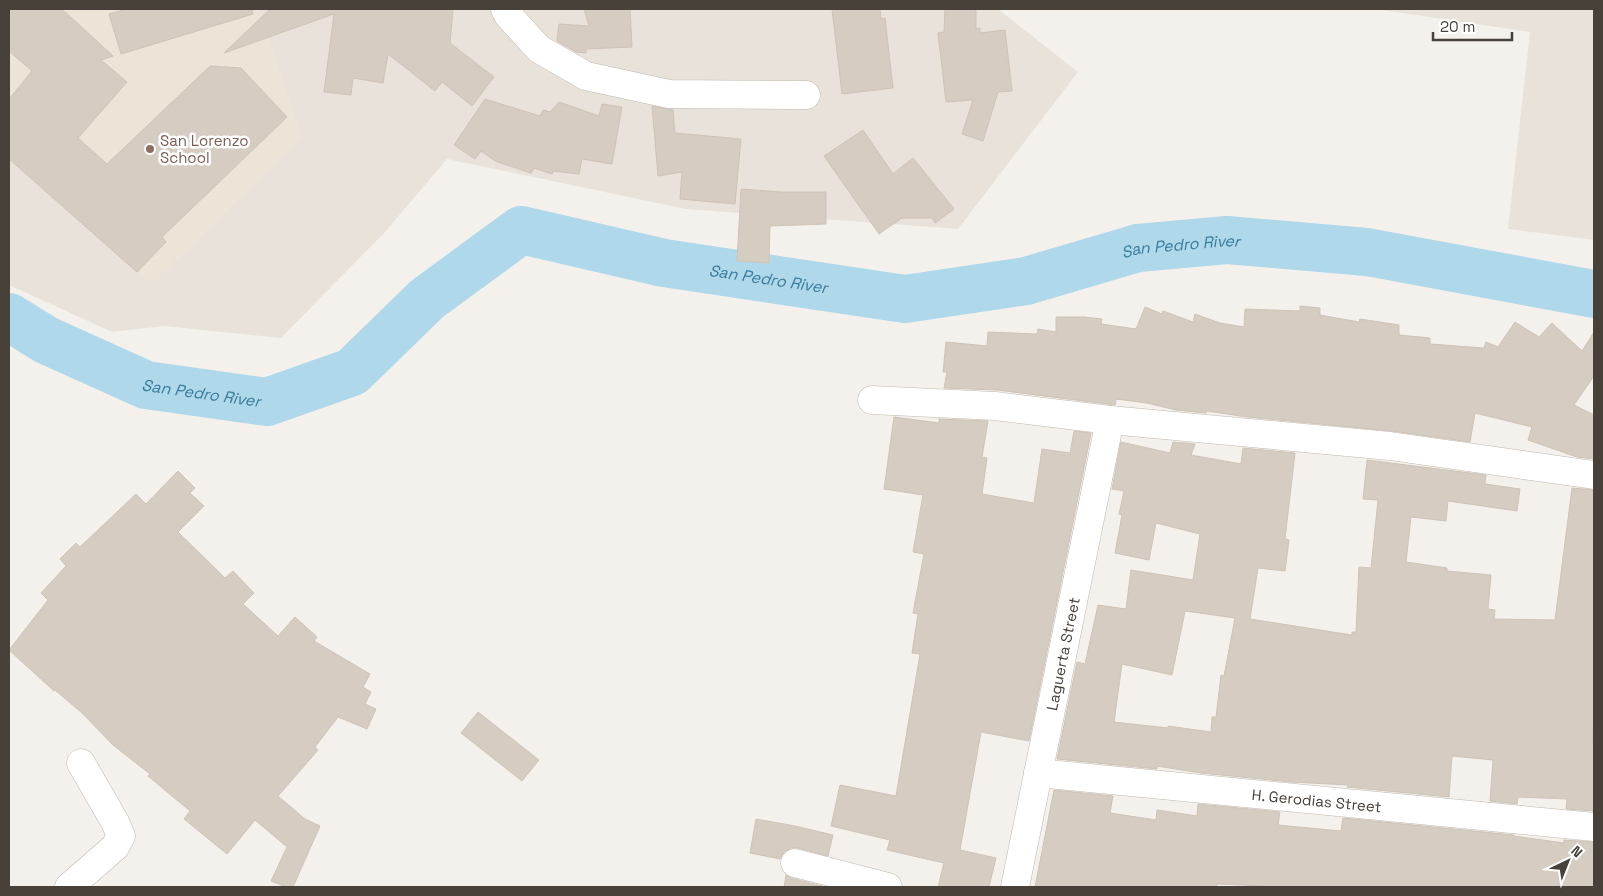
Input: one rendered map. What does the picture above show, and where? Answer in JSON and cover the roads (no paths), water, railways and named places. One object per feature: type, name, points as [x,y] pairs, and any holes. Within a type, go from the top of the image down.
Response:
[{"type":"street","points":[[505,9],[508,15],[539,49],[586,76],[670,94],[806,95]]},
{"type":"street","points":[[872,400],[995,406],[1110,420],[1390,446],[1594,476]]},
{"type":"street","name":"Laguerta Street","points":[[1015,887],[1110,420]]},
{"type":"street","points":[[69,887],[115,847],[121,836],[116,822],[81,763]]},
{"type":"street","name":"H. Gerodias Street","points":[[1038,772],[1594,827]]},
{"type":"street","points":[[796,863],[888,887]]},
{"type":"waterway","name":"San Pedro River","points":[[9,317],[46,340],[146,385],[267,402],[352,372],[427,299],[521,230],[664,263],[905,299],[1026,281],[1138,248],[1227,240],[1367,252],[1594,294]]},
{"type":"place","name":"San Lorenzo School","points":[[150,149]]}]
